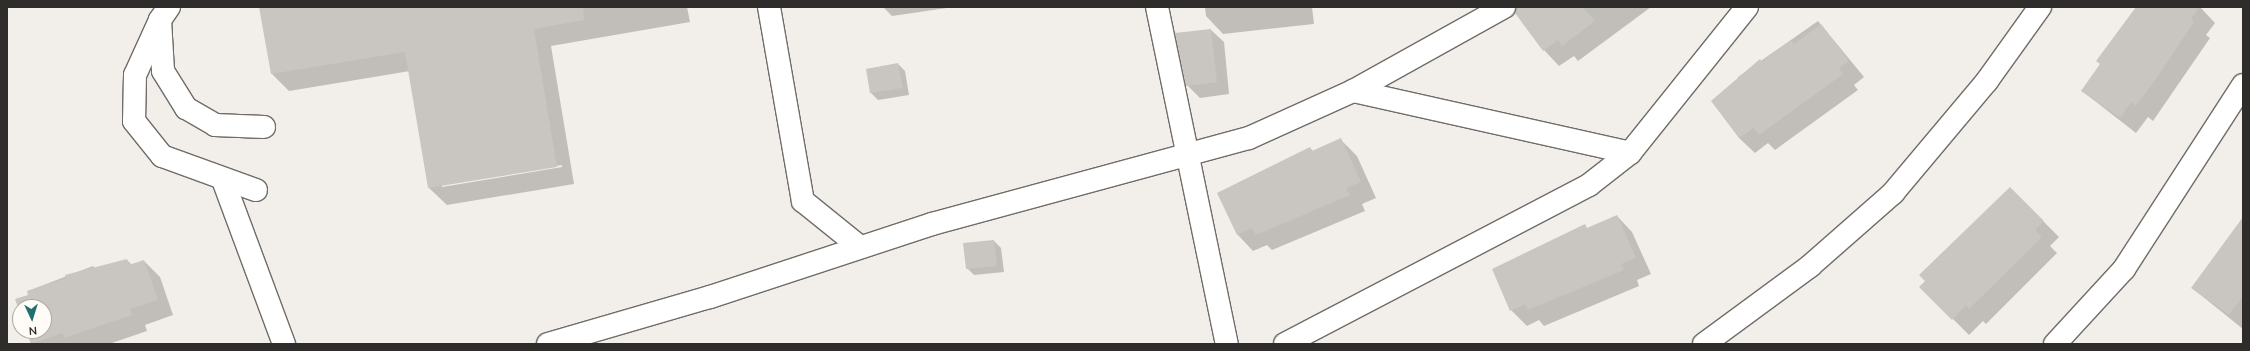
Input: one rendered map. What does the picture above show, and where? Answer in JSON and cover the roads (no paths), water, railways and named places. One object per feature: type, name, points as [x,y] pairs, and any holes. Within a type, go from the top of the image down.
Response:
[{"type":"street","points":[[769,7],[804,201],[860,247]]},
{"type":"street","points":[[1157,7],[1189,154],[1227,344]]},
{"type":"street","points":[[548,344],[932,224],[1249,138],[1353,92],[1504,7]]},
{"type":"street","points":[[1285,344],[1589,185],[1630,153],[1747,7]]},
{"type":"street","points":[[1704,344],[1810,266],[1893,193],[1987,82],[2040,7]]},
{"type":"street","points":[[165,14],[163,71],[186,108],[215,125],[264,127]]},
{"type":"street","points":[[165,14],[134,75],[134,121],[162,156],[223,180],[256,190]]},
{"type":"street","points":[[2055,344],[2124,269],[2243,85]]},
{"type":"street","points":[[1353,92],[1630,153]]},
{"type":"street","points":[[223,180],[284,344]]}]
